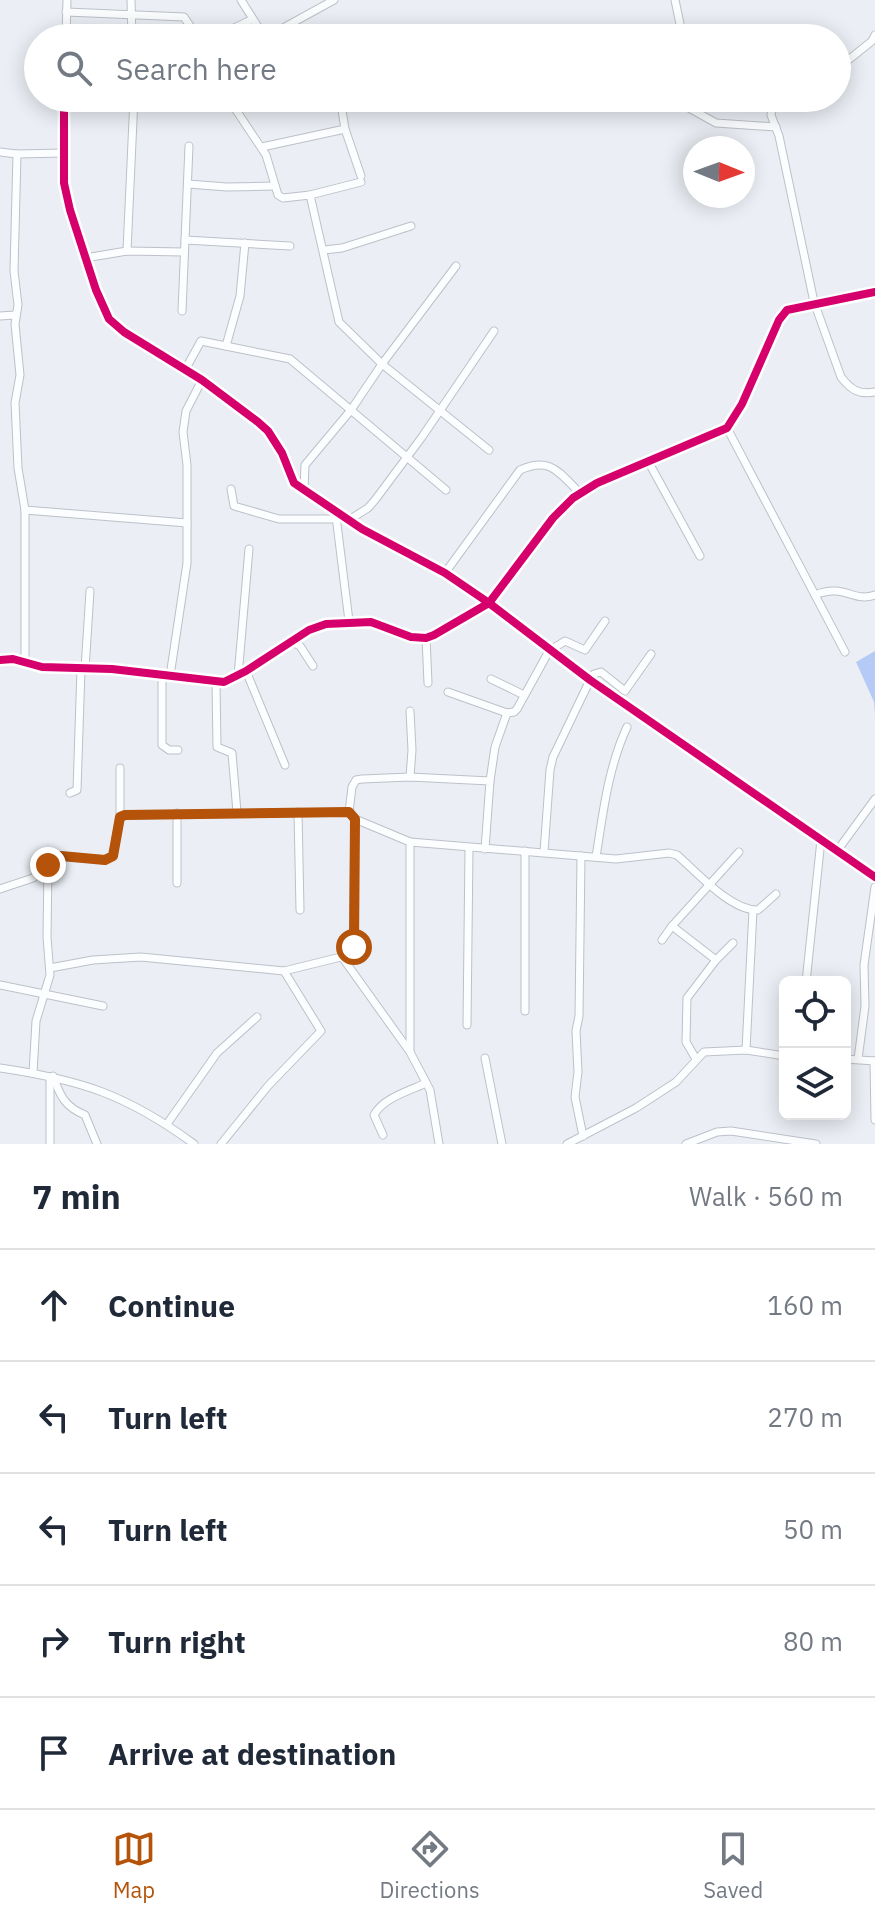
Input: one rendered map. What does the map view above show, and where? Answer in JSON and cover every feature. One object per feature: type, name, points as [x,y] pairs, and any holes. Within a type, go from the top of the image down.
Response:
[{"type":"street","points":[[66,24],[67,0]]},
{"type":"street","points":[[131,0],[132,24]]},
{"type":"street","points":[[241,0],[254,24]]},
{"type":"street","points":[[290,24],[334,0]]},
{"type":"street","points":[[675,0],[680,24]]},
{"type":"street","points":[[66,12],[184,17],[189,24]]},
{"type":"street","points":[[243,24],[251,20]]},
{"type":"street","points":[[851,58],[875,35]]},
{"type":"street","points":[[64,112],[64,183],[85,258],[109,319],[124,332],[202,380],[268,431],[282,453],[294,483],[336,515],[445,573],[590,680],[875,877]]},
{"type":"street","points":[[127,251],[133,112]]},
{"type":"street","points":[[238,112],[262,147],[278,195],[283,198],[310,195],[361,179],[342,112]]},
{"type":"street","points":[[696,112],[716,123],[776,127]]},
{"type":"street","points":[[771,112],[814,302],[841,377],[849,388],[860,393],[875,392]]},
{"type":"street","points":[[262,147],[345,129]]},
{"type":"street","points":[[182,311],[189,146]]},
{"type":"street","points":[[1,155],[64,153]]},
{"type":"street","points":[[17,154],[14,271],[20,360],[15,403],[18,468],[25,510],[25,662]]},
{"type":"street","points":[[188,184],[275,186]]},
{"type":"street","points":[[310,195],[339,322],[382,364],[489,450]]},
{"type":"street","points":[[324,250],[342,248],[411,226]]},
{"type":"street","points":[[185,240],[290,246]]},
{"type":"street","points":[[226,346],[240,296],[245,243]]},
{"type":"street","points":[[85,258],[127,251],[184,252]]},
{"type":"street","points":[[304,489],[305,465],[351,410],[456,266]]},
{"type":"street","points":[[0,660],[13,659],[42,667],[112,669],[224,682],[309,630],[326,624],[371,622],[411,637],[426,638],[489,603],[553,518],[580,493],[727,428],[742,404],[779,320],[787,310],[814,302],[875,292]]},
{"type":"street","points":[[0,316],[15,315]]},
{"type":"street","points":[[349,520],[368,508],[440,411],[494,331]]},
{"type":"street","points":[[185,370],[201,341],[290,359],[446,490]]},
{"type":"street","points":[[178,750],[169,750],[162,745],[166,676],[187,563],[187,465],[183,432],[186,411],[202,380]]},
{"type":"street","points":[[727,428],[845,652]]},
{"type":"street","points":[[648,461],[700,556]]},
{"type":"street","points":[[445,573],[520,470],[545,463],[580,493]]},
{"type":"street","points":[[231,489],[234,506],[279,519],[336,515]]},
{"type":"street","points":[[25,510],[187,523]]},
{"type":"street","points":[[336,515],[349,621]]},
{"type":"street","points":[[238,676],[249,549]]},
{"type":"street","points":[[815,595],[836,589],[862,598],[875,595]]},
{"type":"street","points":[[70,793],[77,790],[90,591]]},
{"type":"street","points":[[448,692],[507,713],[514,712],[549,651],[565,641],[585,650],[605,621]]},
{"type":"street","points":[[426,638],[428,683]]},
{"type":"street","points":[[292,642],[300,646],[313,666]]},
{"type":"street","points":[[544,852],[553,757],[590,680],[594,674],[601,672],[625,691],[651,654]]},
{"type":"street","points":[[246,671],[285,765]]},
{"type":"street","points":[[491,679],[524,695]]},
{"type":"street","points":[[216,682],[217,747],[232,753],[237,812]]},
{"type":"street","points":[[410,711],[410,777]]},
{"type":"street","points":[[485,849],[495,747],[507,713]]},
{"type":"street","points":[[596,857],[607,791],[618,747],[627,727]]},
{"type":"street","points":[[0,889],[33,878],[61,856],[105,860],[113,856],[120,817],[120,768]]},
{"type":"street","points":[[490,781],[410,777],[356,780],[352,787],[349,812],[355,819],[410,842],[616,859],[669,853],[677,855],[734,904],[753,910],[762,908],[776,894]]},
{"type":"street","points":[[837,851],[875,799]]},
{"type":"street","points":[[298,812],[300,910]]},
{"type":"street","points":[[120,817],[177,813],[349,812]]},
{"type":"street","points":[[177,813],[177,883]]},
{"type":"street","points":[[50,968],[93,960],[141,957],[284,971],[353,954],[355,819]]},
{"type":"street","points":[[807,976],[821,840]]},
{"type":"street","points":[[410,842],[410,1052]]},
{"type":"street","points":[[467,1025],[469,849]]},
{"type":"street","points":[[525,851],[525,1011]]},
{"type":"street","points":[[662,940],[739,852]]},
{"type":"street","points":[[581,856],[575,1097],[583,1136]]},
{"type":"street","points":[[33,1073],[36,1021],[50,968],[48,865]]},
{"type":"street","points":[[858,1059],[865,1006],[864,965],[875,887]]},
{"type":"street","points":[[746,1050],[753,910]]},
{"type":"street","points":[[672,926],[716,960]]},
{"type":"street","points":[[696,1059],[686,1042],[687,998],[733,943]]},
{"type":"street","points":[[342,957],[410,1052],[430,1090],[439,1144]]},
{"type":"street","points":[[221,1144],[268,1086],[321,1031],[284,971]]},
{"type":"street","points":[[0,985],[103,1006]]},
{"type":"street","points":[[167,1124],[217,1053],[257,1017]]},
{"type":"street","points":[[567,1144],[636,1108],[676,1082],[704,1052],[746,1050],[779,1055]]},
{"type":"street","points":[[485,1058],[502,1144]]},
{"type":"street","points":[[851,1059],[875,1061],[875,1120]]},
{"type":"street","points":[[0,1068],[52,1075],[87,1085],[126,1101],[167,1124],[194,1144]]},
{"type":"street","points":[[50,1144],[52,1075]]},
{"type":"street","points":[[52,1075],[66,1103],[74,1111],[85,1115],[97,1144]]},
{"type":"street","points":[[383,1135],[374,1115],[378,1108],[426,1083]]},
{"type":"street","points":[[686,1144],[717,1132],[731,1131],[816,1144]]},
{"type":"shaded area","points":[[875,651],[875,714],[874,702],[856,662]]},
{"type":"cycle path","points":[[64,112],[64,183],[96,290],[109,319],[124,332],[202,380],[258,422],[282,453],[294,483],[362,529],[445,573],[590,680],[875,877]]},
{"type":"cycle path","points":[[0,660],[13,659],[42,667],[112,669],[224,682],[309,630],[326,624],[371,622],[411,637],[434,635],[489,603],[553,518],[573,498],[597,483],[727,428],[742,404],[779,320],[787,310],[875,292]]},
{"type":"route","points":[[48,865],[61,856],[105,860],[113,856],[120,817],[125,815],[349,812],[355,819],[354,947]]}]
